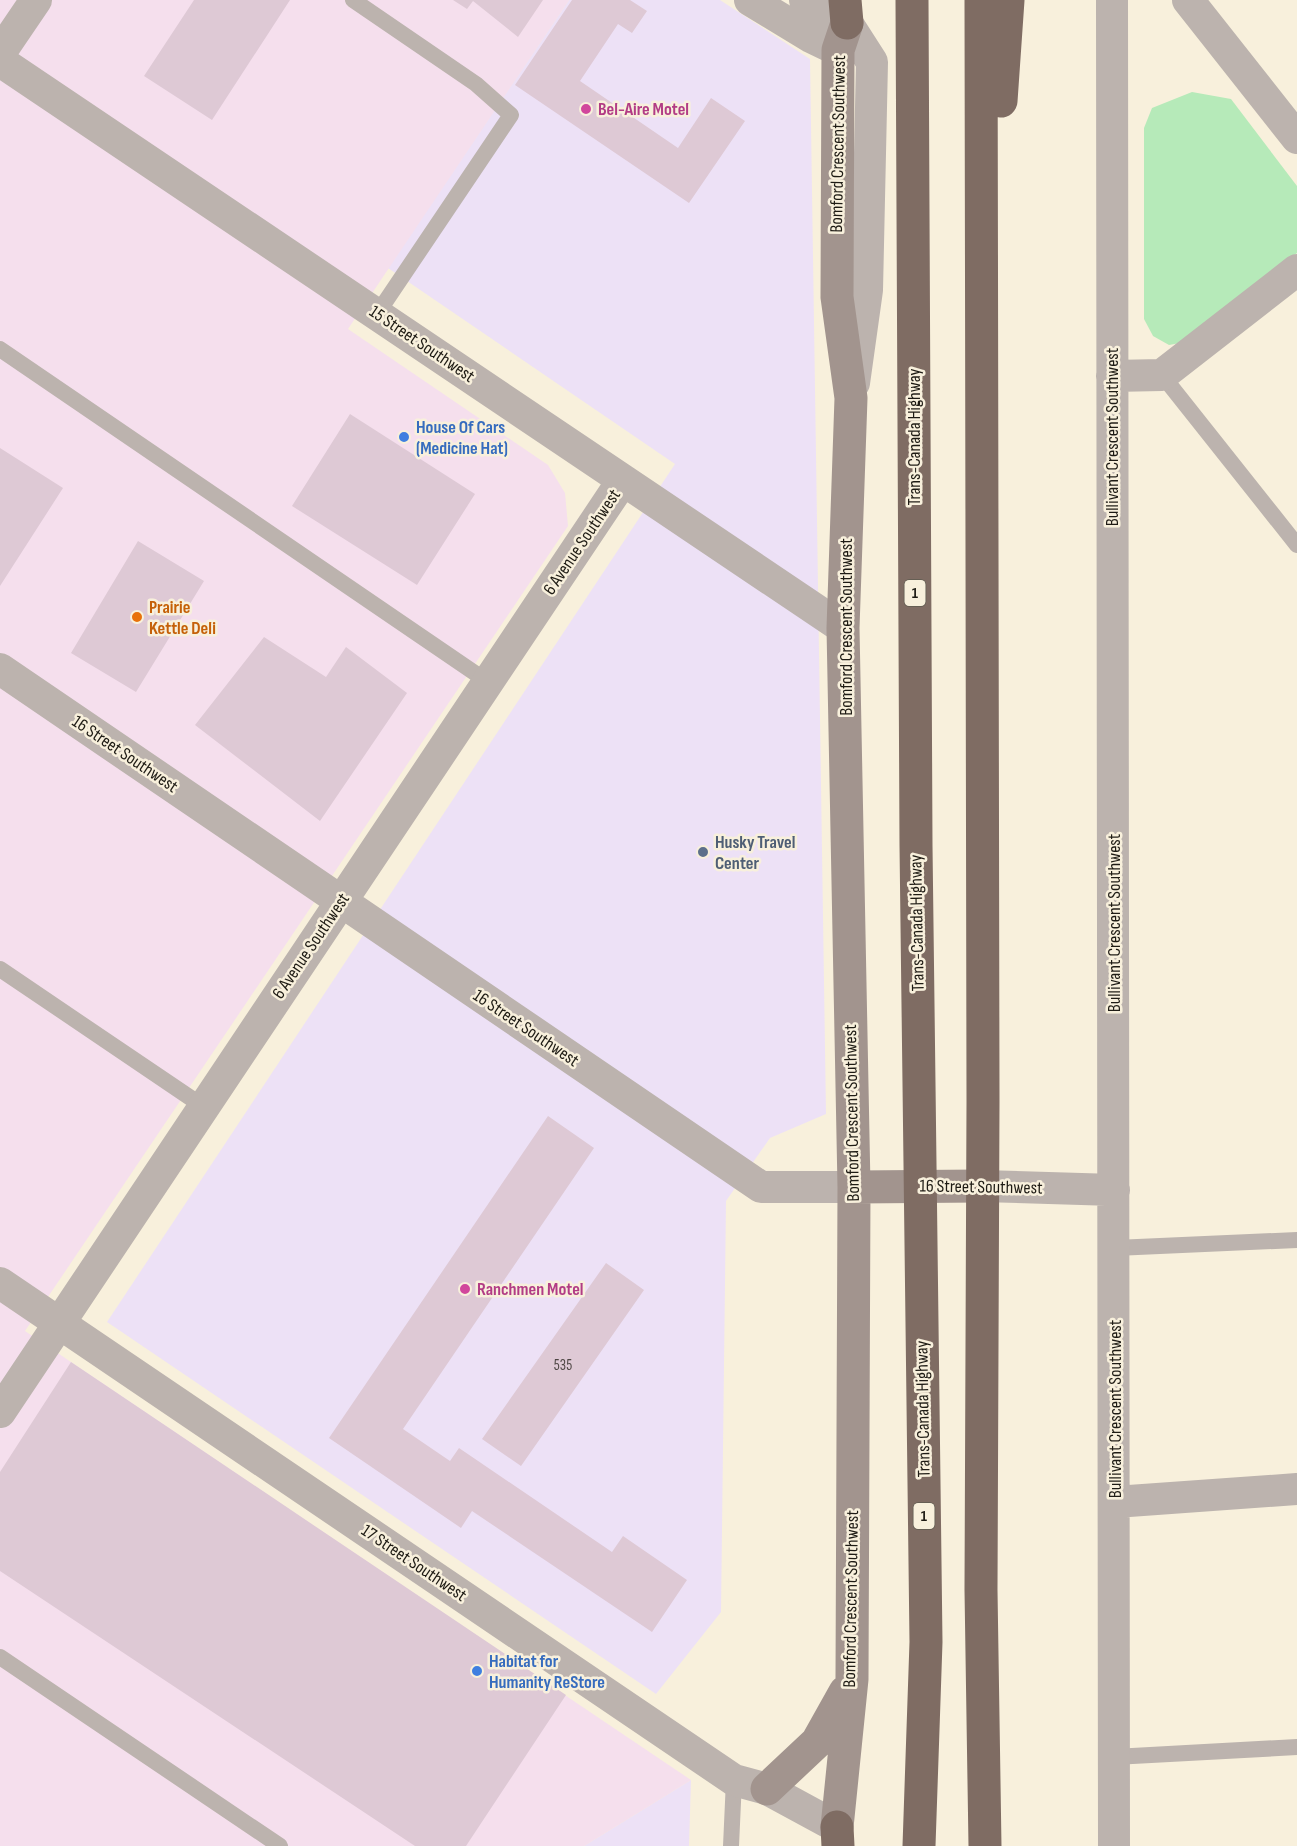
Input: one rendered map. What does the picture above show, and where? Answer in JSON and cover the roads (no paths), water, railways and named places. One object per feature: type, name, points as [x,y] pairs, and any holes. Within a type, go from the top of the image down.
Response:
[{"type":"highway","name":"Trans-Canada Highway","points":[[912,0],[916,845],[926,1642],[919,1846]]},
{"type":"highway","points":[[981,0],[981,1590],[985,1846]]},
{"type":"highway","points":[[981,402],[1008,0]]},
{"type":"street","points":[[0,53],[36,0]]},
{"type":"street","points":[[750,0],[811,37],[844,24]]},
{"type":"street","points":[[806,0],[844,24]]},
{"type":"street","name":"Bullivant Crescent Southwest","points":[[1112,0],[1114,1846]]},
{"type":"street","points":[[1198,3],[1297,138]]},
{"type":"street","name":"Bomford Crescent Southwest","points":[[837,1837],[852,1680],[854,1187],[843,628],[851,398],[837,297],[844,24]]},
{"type":"street","name":"15 Street Southwest","points":[[0,60],[843,628]]},
{"type":"street","points":[[1112,376],[1162,375],[1297,270]]},
{"type":"street","name":"6 Avenue Southwest","points":[[0,1412],[623,480]]},
{"type":"street","name":"16 Street Southwest","points":[[0,669],[761,1187],[982,1186],[1114,1190]]},
{"type":"street","name":"17 Street Southwest","points":[[0,1283],[734,1780],[767,1790],[837,1837]]},
{"type":"street","points":[[1115,1502],[1297,1489]]},
{"type":"street","points":[[767,1790],[817,1742],[852,1680]]},
{"type":"lane","points":[[353,0],[476,84],[512,115],[377,314]]},
{"type":"lane","points":[[0,349],[488,682]]},
{"type":"lane","points":[[1162,375],[1297,545]]},
{"type":"lane","points":[[0,969],[204,1107]]},
{"type":"lane","points":[[1115,1248],[1297,1240]]},
{"type":"lane","points":[[0,1657],[280,1846]]},
{"type":"lane","points":[[1114,1757],[1297,1747]]},
{"type":"lane","points":[[731,1846],[734,1780]]},
{"type":"place","name":"Bel-Aire Motel","points":[[586,109]]},
{"type":"place","name":"House Of Cars (Medicine Hat)","points":[[404,437]]},
{"type":"place","name":"Prairie Kettle Deli","points":[[137,617]]},
{"type":"place","name":"Husky Travel Center","points":[[703,852]]},
{"type":"place","name":"Ranchmen Motel","points":[[465,1289]]},
{"type":"place","name":"Habitat for Humanity ReStore","points":[[477,1671]]}]
